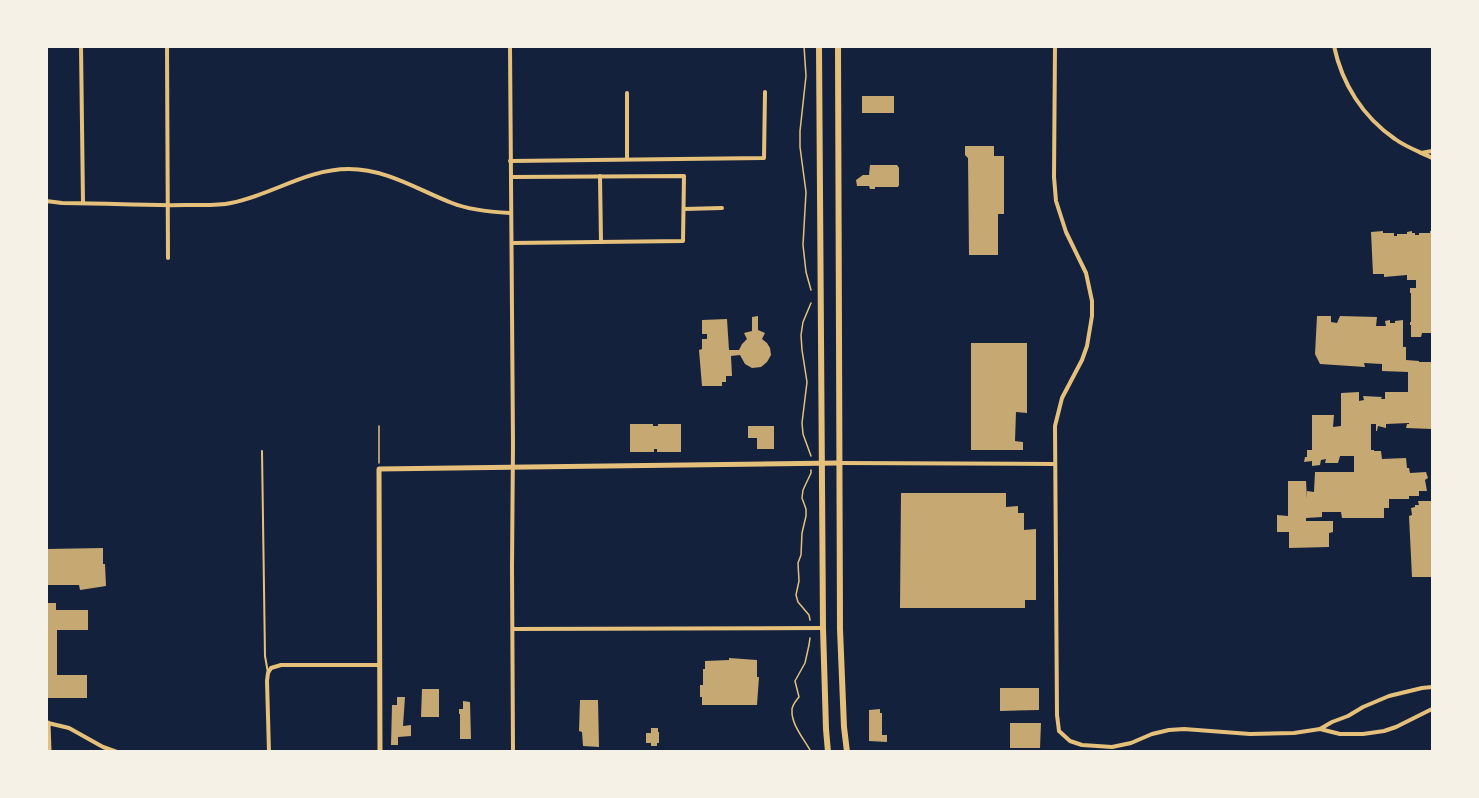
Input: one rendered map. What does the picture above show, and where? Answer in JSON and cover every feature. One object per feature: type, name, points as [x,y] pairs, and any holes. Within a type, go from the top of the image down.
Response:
[{"type":"main road","points":[[819,46],[823,628],[828,752]]},
{"type":"main road","points":[[838,46],[840,629],[847,752]]},
{"type":"street","points":[[81,46],[83,203]]},
{"type":"street","points":[[167,46],[168,258]]},
{"type":"street","points":[[510,46],[513,752]]},
{"type":"street","points":[[1055,46],[1054,177],[1056,201],[1066,232],[1086,273],[1091,294],[1092,315],[1087,346],[1062,398],[1055,426],[1056,715],[1059,731],[1074,743],[1112,747],[1169,730],[1197,729],[1250,734],[1294,733],[1320,729],[1389,696],[1422,687],[1432,687]]},
{"type":"street","points":[[1334,46],[1345,80],[1361,107],[1378,126],[1396,140],[1432,158]]},
{"type":"street","points":[[510,161],[764,158],[765,92]]},
{"type":"street","points":[[627,93],[627,159]]},
{"type":"street","points":[[1421,153],[1432,151]]},
{"type":"street","points":[[46,201],[167,206],[228,204],[257,196],[319,172],[350,169],[379,172],[397,178],[454,204],[484,211],[511,213]]},
{"type":"street","points":[[600,176],[601,242]]},
{"type":"street","points":[[510,177],[684,176],[683,241],[512,243]]},
{"type":"street","points":[[684,209],[722,208]]},
{"type":"street","points":[[380,752],[379,470],[821,463],[1055,464]]},
{"type":"street","points":[[513,628],[823,628]]},
{"type":"street","points":[[268,752],[268,674],[271,668],[281,665],[380,665]]},
{"type":"street","points":[[1320,729],[1340,734],[1384,731],[1432,710]]},
{"type":"street","points":[[49,752],[47,723],[69,728],[117,752]]},
{"type":"lane","points":[[262,451],[265,656],[268,674]]},
{"type":"path","points":[[804,46],[806,76],[800,147],[806,192],[803,245],[811,290]]},
{"type":"path","points":[[379,426],[379,470]]},
{"type":"path","points":[[810,638],[805,663],[795,681],[799,697],[792,710],[799,733],[811,752]]},
{"type":"building","points":[[862,96],[894,96],[894,113],[862,113]]},
{"type":"building","points":[[965,146],[994,146],[994,156],[1004,156],[1004,214],[998,214],[998,255],[969,255],[968,158],[965,155]]},
{"type":"building","points":[[870,165],[897,165],[899,168],[898,187],[870,189],[869,186],[857,186],[856,180],[863,175],[869,175]]},
{"type":"building","points":[[1383,231],[1383,233],[1394,233],[1394,236],[1397,236],[1397,234],[1407,234],[1412,231],[1415,235],[1419,235],[1419,233],[1432,231],[1432,333],[1422,333],[1421,337],[1411,337],[1410,288],[1416,288],[1416,280],[1407,280],[1407,275],[1384,277],[1384,274],[1373,274],[1371,232]]},
{"type":"building","points":[[758,316],[758,330],[765,333],[762,339],[770,348],[771,355],[767,362],[761,367],[752,368],[745,364],[740,355],[731,356],[732,376],[726,376],[726,382],[722,382],[722,386],[702,386],[699,350],[702,349],[702,339],[707,339],[707,334],[702,334],[702,320],[727,319],[729,350],[739,350],[747,339],[744,333],[752,331],[752,317]]},
{"type":"building","points":[[1317,316],[1331,316],[1331,322],[1337,323],[1340,316],[1377,317],[1376,326],[1386,326],[1385,321],[1390,320],[1390,323],[1395,323],[1395,321],[1403,320],[1403,347],[1406,347],[1406,360],[1432,362],[1432,429],[1406,428],[1409,423],[1386,424],[1386,428],[1378,426],[1376,431],[1376,424],[1371,424],[1371,450],[1381,451],[1382,459],[1406,458],[1410,473],[1426,472],[1427,491],[1419,491],[1419,496],[1409,496],[1409,499],[1389,499],[1389,508],[1384,508],[1384,518],[1342,518],[1341,512],[1322,512],[1322,517],[1306,518],[1306,521],[1333,521],[1333,532],[1329,533],[1329,547],[1289,548],[1289,532],[1277,532],[1277,515],[1288,516],[1288,481],[1306,481],[1307,499],[1307,491],[1314,492],[1315,472],[1354,472],[1354,456],[1340,456],[1338,463],[1325,463],[1326,459],[1321,460],[1320,465],[1312,466],[1312,461],[1304,462],[1307,450],[1312,450],[1312,415],[1334,415],[1333,427],[1341,426],[1341,393],[1359,392],[1359,401],[1364,400],[1363,396],[1385,399],[1385,392],[1408,392],[1408,372],[1382,371],[1382,364],[1364,363],[1365,367],[1320,364],[1315,354]]},
{"type":"building","points":[[971,343],[1027,343],[1027,413],[1016,412],[1015,441],[1023,442],[1023,450],[971,450]]},
{"type":"building","points":[[630,424],[658,426],[658,424],[681,424],[681,452],[657,452],[657,449],[654,449],[654,452],[630,452]]},
{"type":"building","points":[[748,426],[774,426],[774,449],[757,449],[757,438],[748,438]]},
{"type":"building","points":[[901,493],[1006,493],[1006,507],[1018,506],[1018,513],[1024,513],[1024,530],[1036,529],[1036,600],[1025,600],[1025,608],[900,608]]},
{"type":"building","points":[[1418,501],[1432,501],[1432,577],[1412,577],[1409,516],[1412,515],[1411,508],[1419,505]]},
{"type":"building","points":[[103,548],[106,586],[80,590],[79,585],[46,585],[46,549]]},
{"type":"building","points":[[46,603],[56,603],[56,610],[88,610],[88,630],[57,630],[57,675],[87,675],[87,698],[46,698]]},
{"type":"building","points":[[729,658],[757,660],[757,677],[759,677],[757,705],[702,705],[700,685],[703,685],[705,661],[729,660]]},
{"type":"building","points":[[1000,688],[1039,688],[1039,710],[1000,711]]},
{"type":"building","points":[[422,689],[439,689],[439,717],[421,717]]},
{"type":"building","points":[[397,697],[405,697],[403,726],[411,725],[411,736],[398,737],[398,745],[391,745],[392,705],[397,705]]},
{"type":"building","points":[[580,700],[598,700],[599,747],[583,746],[582,732],[579,731]]},
{"type":"building","points":[[463,701],[470,702],[471,739],[460,739],[459,709],[463,709]]},
{"type":"building","points":[[880,709],[882,735],[887,735],[887,742],[869,741],[869,710]]},
{"type":"building","points":[[1010,723],[1041,723],[1040,748],[1010,748]]},
{"type":"building","points":[[651,728],[658,728],[659,743],[657,746],[646,743],[646,733],[651,733]]}]
